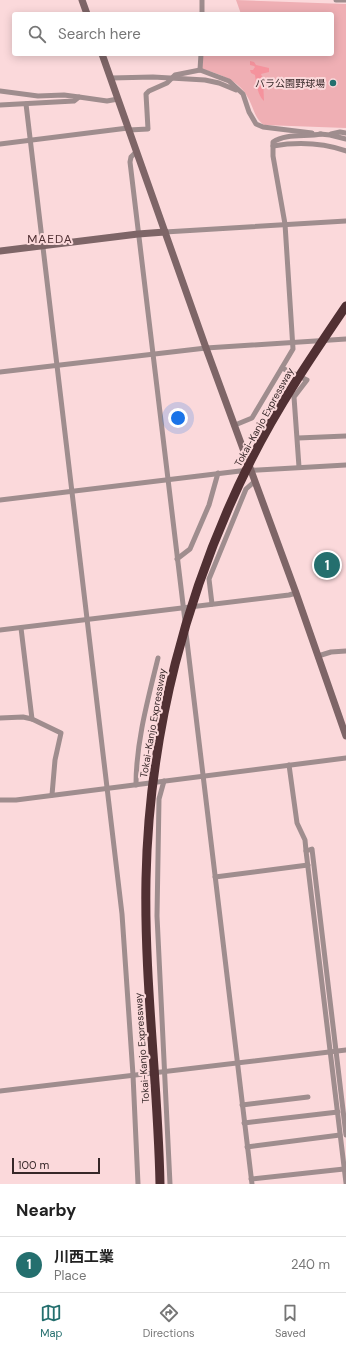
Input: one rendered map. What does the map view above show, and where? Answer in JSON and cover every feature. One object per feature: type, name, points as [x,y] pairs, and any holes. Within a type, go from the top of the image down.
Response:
[{"type":"highway","name":"Tokai-Kanjo Expressway","points":[[160,1184],[146,936],[146,878],[149,821],[155,763],[164,710],[190,611],[207,561],[227,511],[280,406],[346,306]]},
{"type":"street","points":[[82,0],[86,12]]},
{"type":"street","points":[[202,0],[202,12]]},
{"type":"street","points":[[336,0],[346,0]]},
{"type":"street","points":[[103,56],[346,736]]},
{"type":"street","points":[[200,70],[201,56]]},
{"type":"street","points":[[0,144],[129,129],[148,129],[146,94],[149,91],[167,83],[175,75],[200,70],[214,74],[229,81],[243,94],[249,112],[256,124],[263,127],[302,133],[346,133]]},
{"type":"street","points":[[111,78],[136,76],[205,80],[238,90]]},
{"type":"street","points":[[0,91],[38,96],[64,95],[107,101],[118,99]]},
{"type":"street","points":[[0,105],[74,101],[79,97]]},
{"type":"street","points":[[26,104],[122,914],[133,1075],[138,1184]]},
{"type":"street","points":[[235,425],[252,418],[293,349],[285,224],[273,156],[273,142],[279,138],[321,134]]},
{"type":"street","points":[[330,134],[346,139]]},
{"type":"street","points":[[273,146],[286,144],[308,144],[334,147],[346,151]]},
{"type":"street","points":[[136,152],[131,157],[130,162],[138,234],[251,1182],[344,1169]]},
{"type":"street","points":[[0,251],[138,234],[346,221]]},
{"type":"street","points":[[0,372],[206,348],[346,339]]},
{"type":"street","points":[[282,368],[307,380],[294,397],[299,467]]},
{"type":"street","points":[[298,438],[346,436]]},
{"type":"street","points":[[0,500],[218,473],[346,465]]},
{"type":"street","points":[[177,559],[190,549],[209,505],[218,473]]},
{"type":"street","points":[[212,604],[209,579],[246,489],[255,481]]},
{"type":"street","points":[[0,630],[296,593]]},
{"type":"street","points":[[21,628],[32,719]]},
{"type":"street","points":[[318,656],[331,652],[346,651]]},
{"type":"street","points":[[136,785],[136,766],[146,707],[158,658]]},
{"type":"street","points":[[0,718],[23,717],[32,719],[61,733],[55,760],[52,796]]},
{"type":"street","points":[[0,800],[16,800],[52,796],[346,758]]},
{"type":"street","points":[[289,765],[297,823],[306,840],[306,851],[330,1052],[338,1112],[343,1135]]},
{"type":"street","points":[[164,781],[159,799],[157,916],[170,1184]]},
{"type":"street","points":[[306,851],[312,849],[336,1051],[346,1183]]},
{"type":"street","points":[[215,877],[308,865]]},
{"type":"street","points":[[0,1091],[346,1050]]},
{"type":"street","points":[[242,1105],[308,1097]]},
{"type":"street","points":[[244,1123],[338,1112]]},
{"type":"street","points":[[247,1147],[343,1135]]},
{"type":"shaded area","points":[[236,0],[346,4],[346,128],[264,125],[257,118],[247,96],[238,85],[225,77],[202,69],[203,56],[334,56],[334,12],[240,12]]},
{"type":"shaded area","points":[[250,61],[254,62],[256,65],[269,68],[269,72],[261,74],[263,79],[264,101],[259,93],[255,75],[251,73],[250,70],[253,70],[255,67],[250,65]]},
{"type":"place","name":"バラ公園野球場","points":[[333,83]]},
{"type":"place","name":"川西工業","points":[[327,565]]},
{"type":"district","name":"MAEDA","points":[[50,239]]}]
